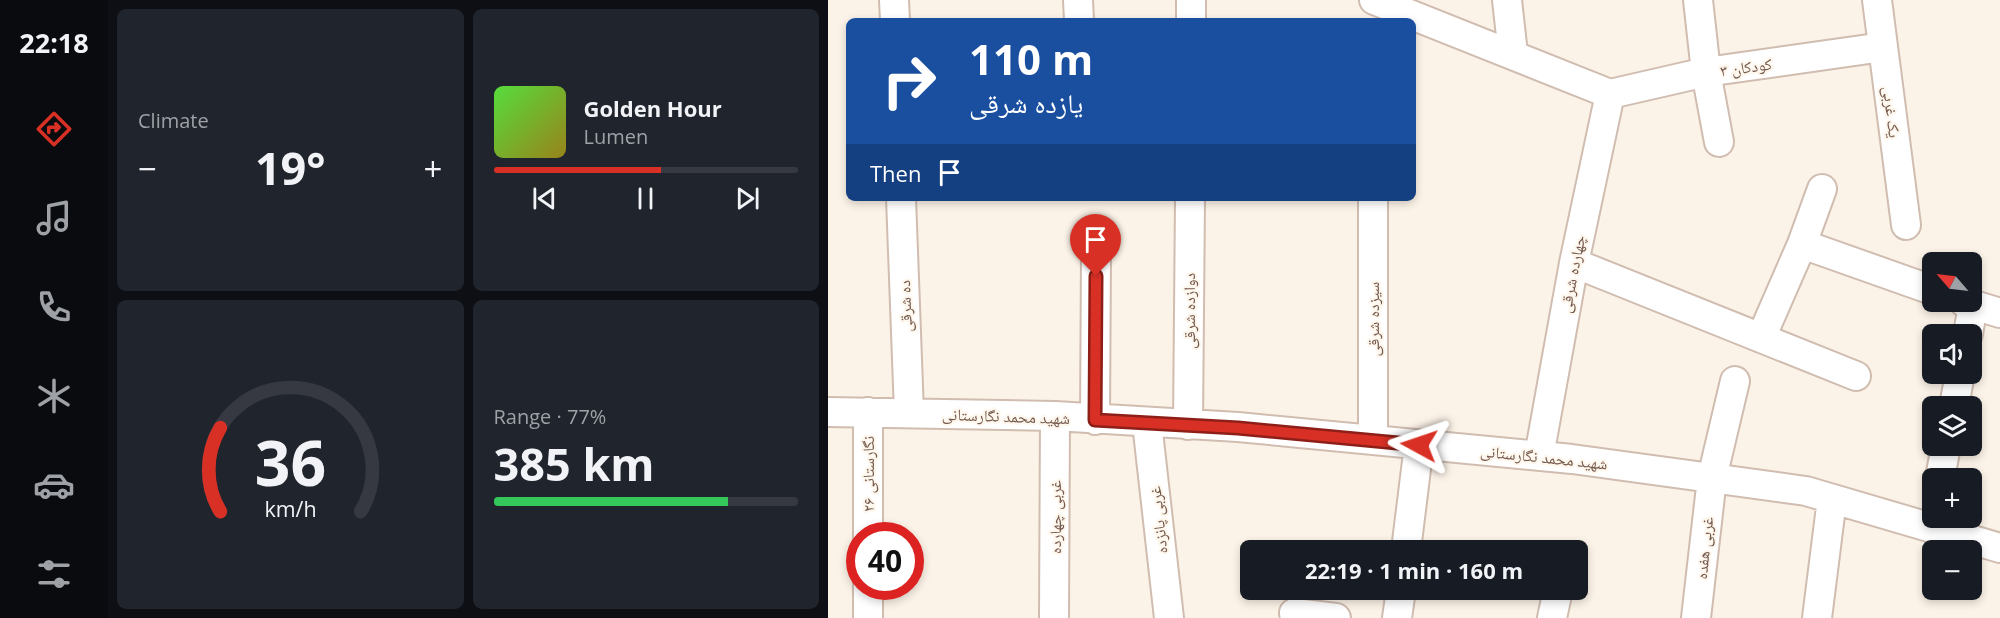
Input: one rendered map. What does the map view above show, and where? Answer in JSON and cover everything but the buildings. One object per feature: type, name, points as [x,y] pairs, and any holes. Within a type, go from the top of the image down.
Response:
[{"type":"street","points":[[894,0],[895,18]]},
{"type":"street","points":[[1078,0],[1079,18]]},
{"type":"street","points":[[1191,0],[1191,18]]},
{"type":"street","points":[[1372,18],[1373,0],[1610,94]]},
{"type":"street","points":[[1507,0],[1513,54]]},
{"type":"street","points":[[1698,0],[1706,72],[1719,142]]},
{"type":"street","name":"یک غربی","points":[[1877,0],[1906,225]]},
{"type":"street","name":"کودکان ۳","points":[[1610,94],[1706,72],[1883,47]]},
{"type":"street","name":"چهارده شرقی","points":[[1539,456],[1574,263],[1610,94]]},
{"type":"street","points":[[1761,338],[1802,244],[1822,189]]},
{"type":"street","name":"ده شرقی","points":[[902,201],[909,413]]},
{"type":"street","name":"دوازده شرقی","points":[[1188,424],[1190,201]]},
{"type":"street","name":"سیزده شرقی","points":[[1373,201],[1373,440]]},
{"type":"street","points":[[1802,244],[1922,286]]},
{"type":"street","points":[[1095,420],[1096,252]]},
{"type":"street","points":[[1574,263],[1856,376]]},
{"type":"street","name":"غربی هفده","points":[[1696,618],[1712,478],[1735,381]]},
{"type":"street","name":"شهید محمد نگارستانی","points":[[828,412],[1055,416],[1188,424],[1539,456],[1806,491],[1922,520]]},
{"type":"street","name":"نگارستانی ۲۶","points":[[868,412],[868,522]]},
{"type":"street","name":"غربی چهارده","points":[[1054,618],[1055,416]]},
{"type":"street","name":"غربی پانزده","points":[[1148,423],[1169,618]]},
{"type":"street","points":[[1407,540],[1419,445]]},
{"type":"street","points":[[1817,618],[1832,499]]},
{"type":"street","name":"شهید محمد نگارستانی","points":[[1947,528],[2000,548]]},
{"type":"street","points":[[868,600],[868,618]]},
{"type":"street","points":[[1397,618],[1400,600]]},
{"type":"street","points":[[1552,618],[1556,600]]},
{"type":"street","points":[[1294,614],[1336,618]]},
{"type":"route","points":[[1096,276],[1095,420],[1238,428],[1419,445]]}]
